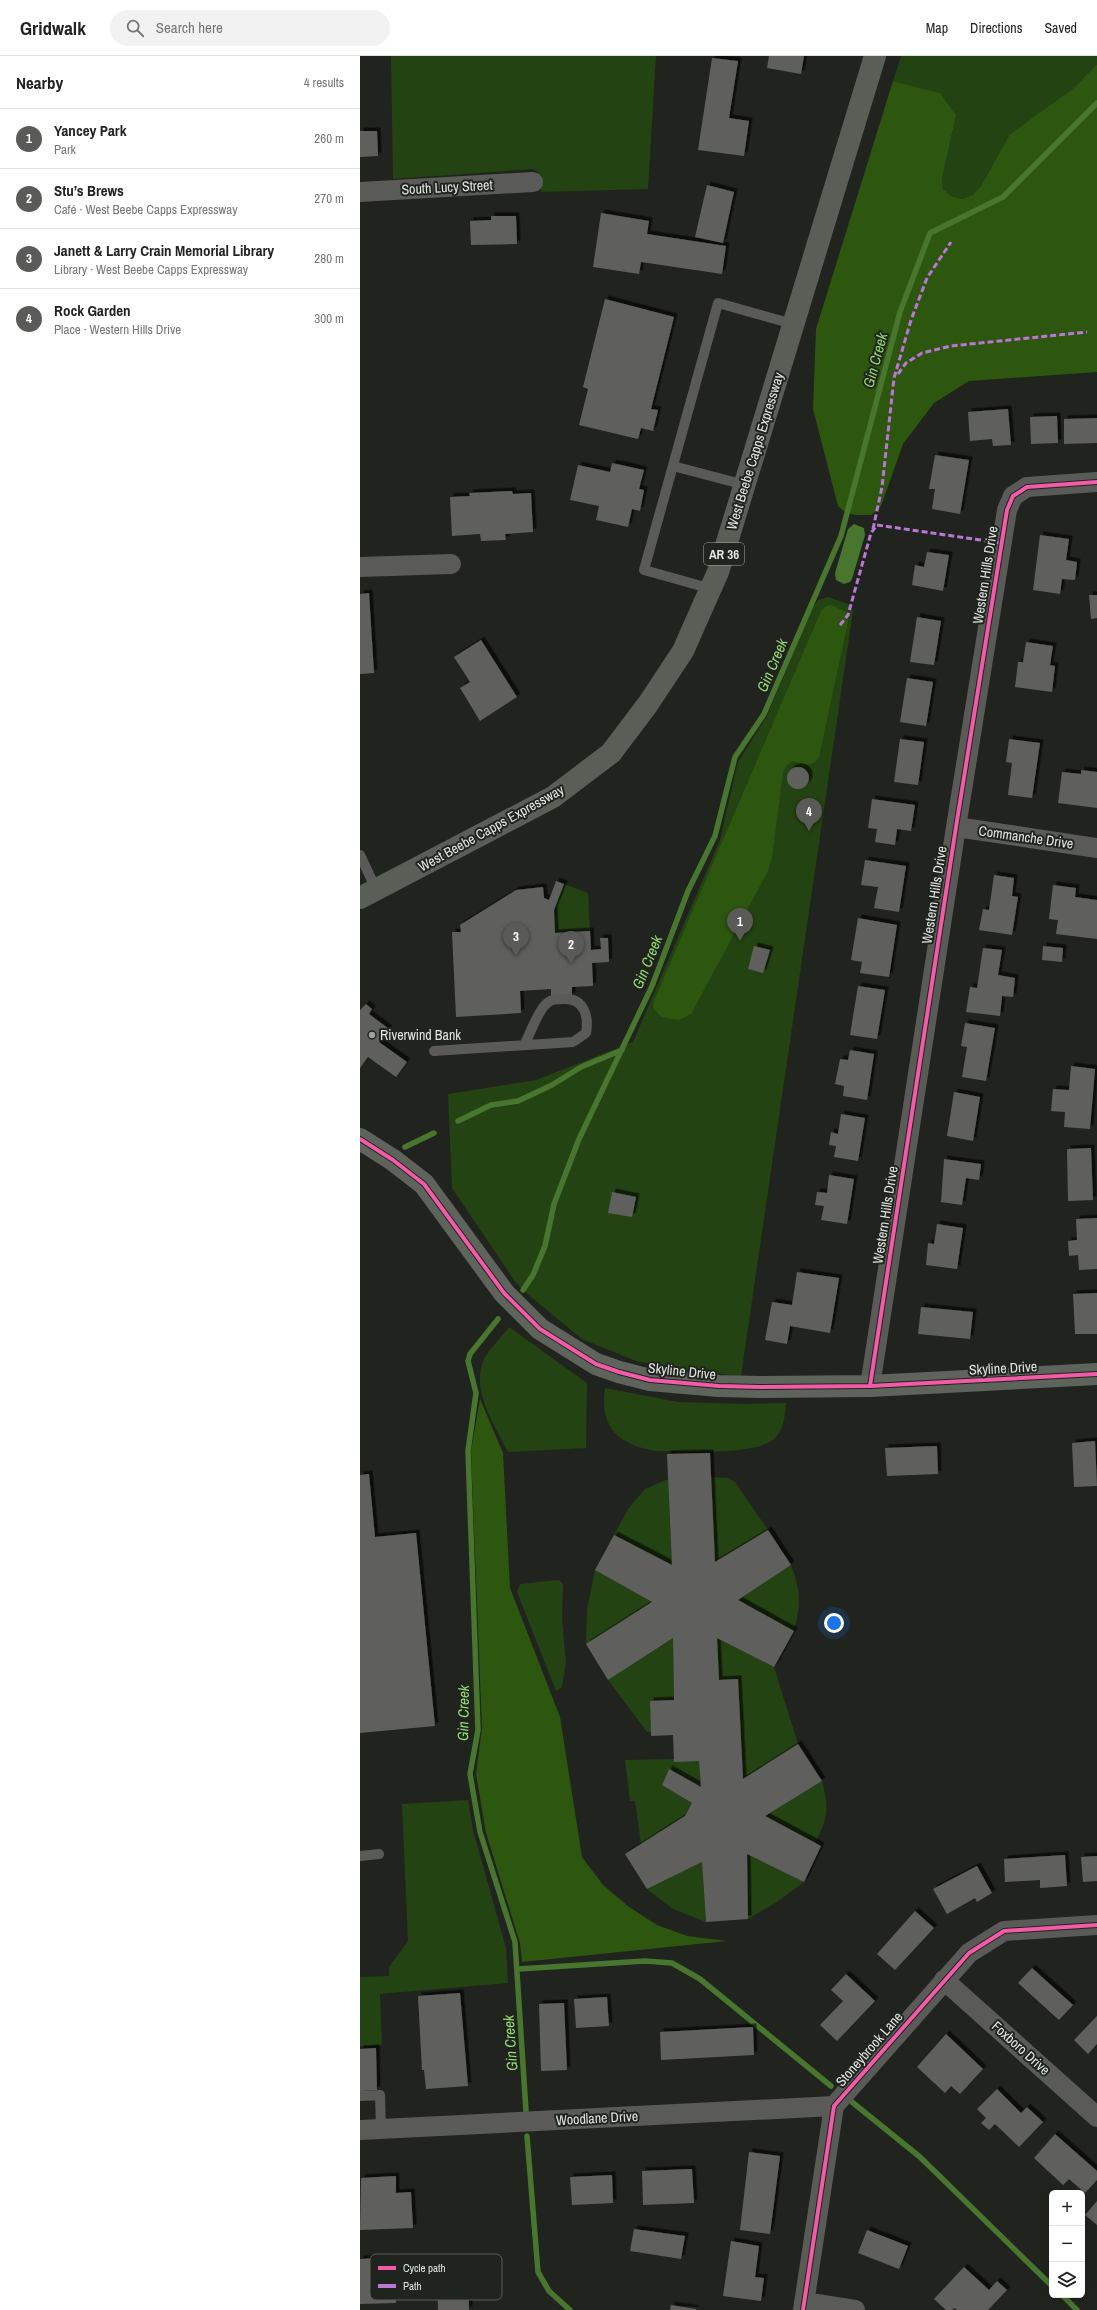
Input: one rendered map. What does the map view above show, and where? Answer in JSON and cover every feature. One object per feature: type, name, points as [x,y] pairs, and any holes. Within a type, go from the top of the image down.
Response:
[{"type":"main road","name":"West Beebe Capps Expressway","points":[[368,894],[553,797],[611,753],[648,704],[683,651],[712,589],[875,56]]},
{"type":"street","name":"South Lucy Street","points":[[360,192],[533,182]]},
{"type":"street","name":"Western Hills Drive","points":[[870,1386],[1003,526],[1013,496],[1027,487],[1097,482]]},
{"type":"street","points":[[360,567],[451,564]]},
{"type":"street","name":"Commanche Drive","points":[[956,827],[1097,848]]},
{"type":"street","name":"Skyline Drive","points":[[360,1139],[393,1160],[424,1184],[516,1306],[540,1329],[596,1364],[650,1380],[719,1386],[870,1386],[1097,1374]]},
{"type":"street","name":"Stoneybrook Lane","points":[[803,2306],[834,2106],[969,1953],[1004,1931],[1097,1925]]},
{"type":"street","name":"Foxboro Drive","points":[[944,1980],[1097,2117]]},
{"type":"street","name":"Woodlane Drive","points":[[360,2130],[834,2106]]},
{"type":"street","points":[[803,2306],[855,2310]]},
{"type":"lane","points":[[712,589],[644,570],[718,303],[793,324]]},
{"type":"lane","points":[[673,466],[745,485]]},
{"type":"lane","points":[[360,855],[368,894]]},
{"type":"lane","points":[[434,1051],[574,1042],[586,1033],[588,1016],[579,1002],[570,999],[554,1000],[546,1004],[524,1045]]},
{"type":"lane","points":[[360,1856],[379,1854]]},
{"type":"lane","points":[[360,2096],[380,2095],[382,2129]]},
{"type":"shaded area","points":[[391,56],[656,56],[648,189],[541,192],[539,173],[534,169],[393,179]]},
{"type":"shaded area","points":[[901,56],[1097,56],[1097,64],[1075,87],[1010,134],[981,186],[973,195],[962,199],[951,196],[943,189],[942,179],[956,115],[940,93],[893,81]]},
{"type":"shaded area","points":[[1097,64],[1097,372],[969,381],[934,403],[903,444],[881,506],[871,515],[855,515],[845,512],[838,506],[813,409],[816,329],[893,81],[940,93],[956,115],[942,179],[943,189],[951,196],[962,199],[973,195],[981,186],[1010,134],[1075,87]]},
{"type":"shaded area","points":[[854,524],[864,528],[865,535],[852,579],[850,582],[844,584],[836,580],[835,573],[848,529]]},
{"type":"shaded area","points":[[828,597],[848,604],[853,611],[741,1376],[675,1369],[636,1361],[582,1339],[516,1283],[452,1188],[448,1094],[536,1080],[633,1042],[720,840],[738,762],[767,716],[811,610],[818,600]]},
{"type":"shaded area","points":[[831,605],[846,612],[848,622],[819,757],[814,763],[811,764],[793,761],[787,765],[783,772],[772,858],[768,871],[691,1014],[679,1020],[661,1017],[653,1008],[654,1001],[821,611],[826,606]]},
{"type":"shaded area","points":[[564,884],[588,893],[590,931],[555,933],[554,910]]},
{"type":"shaded area","points":[[509,1327],[587,1383],[586,1448],[508,1452],[486,1407],[480,1383],[480,1371],[484,1359],[489,1351]]},
{"type":"shaded area","points":[[605,1388],[678,1402],[745,1404],[786,1403],[780,1431],[774,1439],[765,1444],[752,1448],[736,1450],[701,1452],[657,1451],[632,1444],[622,1439],[614,1432],[605,1414]]},
{"type":"shaded area","points":[[480,1399],[503,1453],[510,1588],[560,1717],[582,1857],[603,1885],[629,1907],[657,1925],[687,1936],[727,1941],[522,1962],[520,1943],[486,1833],[476,1774],[482,1728],[471,1451]]},
{"type":"shaded area","points":[[711,1477],[728,1478],[735,1482],[768,1530],[715,1562]]},
{"type":"shaded area","points":[[668,1479],[672,1565],[614,1535],[628,1509],[645,1489]]},
{"type":"shaded area","points":[[791,1565],[797,1583],[799,1598],[798,1613],[794,1631],[738,1600]]},
{"type":"shaded area","points":[[595,1570],[652,1602],[586,1644],[587,1609]]},
{"type":"shaded area","points":[[559,1580],[563,1584],[562,1619],[566,1662],[562,1687],[556,1691],[517,1592],[520,1584]]},
{"type":"shaded area","points":[[673,1638],[674,1700],[650,1701],[651,1732],[647,1732],[608,1680]]},
{"type":"shaded area","points":[[717,1638],[774,1667],[798,1744],[743,1779],[738,1679],[719,1680]]},
{"type":"shaded area","points":[[674,1759],[699,1761],[701,1787],[668,1770],[662,1785],[692,1803],[685,1816],[641,1844],[635,1801],[630,1801],[625,1760]]},
{"type":"shaded area","points":[[822,1781],[826,1799],[826,1813],[823,1827],[815,1843],[765,1816]]},
{"type":"shaded area","points":[[468,1800],[473,1830],[506,1948],[508,1983],[380,1994],[382,2045],[360,2046],[360,1977],[389,1976],[389,1967],[408,1941],[402,1804]]},
{"type":"shaded area","points":[[747,1854],[804,1882],[777,1902],[748,1919]]},
{"type":"shaded area","points":[[702,1862],[706,1922],[673,1909],[647,1889]]},
{"type":"building","points":[[769,56],[804,56],[801,74],[767,68]]},
{"type":"building","points":[[712,58],[738,61],[729,118],[749,121],[744,156],[698,150]]},
{"type":"building","points":[[360,131],[377,131],[378,156],[360,157]]},
{"type":"building","points":[[707,185],[734,192],[723,243],[695,237]]},
{"type":"building","points":[[601,213],[649,221],[647,234],[726,246],[722,274],[641,262],[639,274],[593,267]]},
{"type":"building","points":[[491,216],[516,216],[517,244],[471,245],[470,221],[491,220]]},
{"type":"building","points":[[605,299],[674,317],[651,409],[658,410],[653,431],[641,428],[638,439],[579,425],[588,389],[583,387]]},
{"type":"building","points":[[1008,409],[1011,445],[993,446],[992,439],[970,441],[968,412]]},
{"type":"building","points":[[1057,416],[1058,443],[1031,444],[1030,417]]},
{"type":"building","points":[[1097,418],[1097,443],[1064,444],[1064,419]]},
{"type":"building","points":[[935,455],[969,460],[960,514],[932,509],[935,489],[929,489]]},
{"type":"building","points":[[612,463],[644,470],[639,489],[644,490],[640,511],[632,509],[628,527],[596,520],[599,506],[570,500],[578,465],[610,472]]},
{"type":"building","points":[[512,491],[513,494],[531,493],[533,532],[505,534],[506,540],[481,541],[480,534],[452,536],[450,497],[470,496],[469,493]]},
{"type":"building","points":[[1040,535],[1069,539],[1066,560],[1077,562],[1075,580],[1062,579],[1060,594],[1033,590]]},
{"type":"building","points":[[927,552],[949,555],[943,591],[912,585],[915,565],[924,567]]},
{"type":"building","points":[[369,593],[374,673],[360,674],[360,594]]},
{"type":"building","points":[[1089,595],[1097,595],[1097,618],[1091,619]]},
{"type":"building","points":[[917,617],[941,621],[934,665],[910,662]]},
{"type":"building","points":[[481,640],[517,697],[480,721],[460,688],[470,682],[454,657]]},
{"type":"building","points":[[1026,642],[1053,646],[1050,665],[1055,666],[1052,692],[1015,687],[1018,662],[1023,662]]},
{"type":"building","points":[[907,678],[933,682],[926,726],[900,722]]},
{"type":"building","points":[[900,739],[924,742],[918,785],[894,782]]},
{"type":"building","points":[[1009,739],[1040,743],[1032,798],[1008,795],[1012,763],[1006,762]]},
{"type":"building","points":[[798,767],[806,770],[809,778],[806,786],[798,789],[790,786],[787,778],[790,770]]},
{"type":"building","points":[[1081,770],[1097,772],[1097,808],[1058,803],[1062,772],[1081,774]]},
{"type":"building","points":[[872,799],[915,805],[911,831],[897,829],[895,845],[875,842],[877,829],[868,828]]},
{"type":"building","points":[[865,860],[906,866],[899,912],[874,908],[878,887],[861,885]]},
{"type":"building","points":[[994,875],[1014,878],[1012,896],[1018,897],[1012,935],[979,930],[983,909],[989,910]]},
{"type":"building","points":[[556,881],[564,884],[554,910],[555,933],[590,931],[591,950],[601,949],[600,938],[608,938],[609,962],[592,963],[593,986],[572,987],[572,996],[551,997],[551,989],[520,991],[521,1013],[456,1017],[452,932],[461,932],[460,925],[516,890],[543,887],[544,898],[549,900]]},
{"type":"building","points":[[1053,885],[1076,888],[1075,897],[1097,900],[1097,939],[1056,934],[1058,920],[1049,919]]},
{"type":"building","points":[[858,918],[897,925],[889,977],[860,973],[862,962],[851,960]]},
{"type":"building","points":[[754,946],[770,950],[763,973],[748,969]]},
{"type":"building","points":[[1043,946],[1063,948],[1062,962],[1042,960]]},
{"type":"building","points":[[983,948],[1002,950],[998,975],[1015,978],[1013,997],[1002,996],[1000,1016],[966,1012],[970,987],[977,988]]},
{"type":"building","points":[[858,986],[885,990],[877,1039],[850,1035]]},
{"type":"building","points":[[366,1004],[372,1009],[369,1014],[389,1029],[379,1042],[407,1062],[396,1077],[368,1057],[360,1068],[360,1010]]},
{"type":"building","points":[[965,1023],[995,1028],[986,1081],[962,1077],[967,1047],[961,1046]]},
{"type":"building","points":[[850,1050],[874,1054],[867,1100],[843,1096],[844,1086],[835,1084],[840,1059],[848,1060]]},
{"type":"building","points":[[1071,1066],[1095,1069],[1090,1129],[1064,1127],[1065,1112],[1051,1111],[1053,1089],[1069,1090]]},
{"type":"building","points":[[954,1092],[980,1097],[973,1141],[947,1136]]},
{"type":"building","points":[[841,1114],[865,1118],[858,1161],[834,1157],[836,1146],[829,1145],[831,1132],[838,1134]]},
{"type":"building","points":[[1091,1148],[1093,1200],[1068,1201],[1067,1149]]},
{"type":"building","points":[[944,1159],[981,1164],[979,1180],[966,1178],[962,1205],[941,1202]]},
{"type":"building","points":[[829,1175],[854,1179],[847,1224],[821,1220],[824,1206],[815,1205],[817,1192],[827,1193]]},
{"type":"building","points":[[612,1192],[636,1197],[632,1217],[608,1213]]},
{"type":"building","points":[[1097,1218],[1097,1269],[1079,1270],[1078,1255],[1069,1256],[1068,1241],[1077,1240],[1076,1219]]},
{"type":"building","points":[[937,1224],[963,1228],[957,1269],[926,1265],[928,1243],[934,1244]]},
{"type":"building","points":[[797,1272],[839,1278],[830,1333],[790,1326],[787,1344],[765,1340],[772,1302],[792,1305]]},
{"type":"building","points":[[1097,1293],[1097,1334],[1075,1334],[1073,1294]]},
{"type":"building","points":[[921,1307],[973,1312],[970,1339],[918,1334]]},
{"type":"building","points":[[1095,1441],[1097,1486],[1074,1487],[1072,1443]]},
{"type":"building","points":[[937,1446],[938,1474],[887,1476],[885,1448]]},
{"type":"building","points":[[710,1453],[715,1562],[768,1530],[791,1565],[738,1600],[794,1631],[774,1667],[717,1638],[719,1680],[738,1679],[743,1779],[798,1744],[822,1781],[765,1816],[821,1846],[804,1882],[747,1854],[748,1919],[706,1922],[702,1862],[647,1889],[625,1854],[685,1816],[692,1803],[662,1785],[669,1769],[701,1787],[699,1761],[674,1762],[673,1735],[651,1736],[650,1701],[674,1700],[673,1638],[608,1680],[586,1644],[652,1602],[595,1570],[614,1535],[672,1565],[667,1454]]},
{"type":"building","points":[[369,1474],[375,1537],[416,1533],[435,1726],[360,1733],[360,1475]]},
{"type":"building","points":[[1065,1855],[1067,1886],[1040,1888],[1040,1880],[1005,1882],[1004,1859]]},
{"type":"building","points":[[1097,1856],[1097,1881],[1083,1882],[1081,1857]]},
{"type":"building","points":[[977,1866],[992,1893],[977,1902],[975,1898],[947,1914],[933,1889]]},
{"type":"building","points":[[915,1911],[934,1928],[895,1970],[877,1954]]},
{"type":"building","points":[[1032,1968],[1073,2005],[1059,2020],[1018,1983]]},
{"type":"building","points":[[846,1974],[875,2001],[837,2041],[820,2025],[843,2001],[831,1990]]},
{"type":"building","points":[[460,1993],[468,2086],[426,2089],[424,2070],[422,2070],[418,1996]]},
{"type":"building","points":[[607,1997],[609,2026],[576,2028],[574,1999]]},
{"type":"building","points":[[564,2003],[567,2070],[541,2071],[539,2004]]},
{"type":"building","points":[[1097,2016],[1097,2044],[1088,2054],[1074,2040]]},
{"type":"building","points":[[753,2027],[754,2055],[661,2060],[660,2032]]},
{"type":"building","points":[[946,2034],[983,2069],[960,2094],[951,2086],[945,2093],[917,2067]]},
{"type":"building","points":[[376,2048],[377,2090],[360,2091],[360,2049]]},
{"type":"building","points":[[997,2089],[1021,2113],[1027,2107],[1043,2122],[1019,2147],[995,2124],[989,2130],[981,2123],[986,2118],[977,2109]]},
{"type":"building","points":[[1055,2134],[1097,2171],[1097,2180],[1085,2193],[1085,2190],[1082,2190],[1069,2179],[1063,2185],[1034,2158]]},
{"type":"building","points":[[749,2152],[780,2156],[770,2234],[740,2230]]},
{"type":"building","points":[[692,2169],[694,2203],[643,2205],[642,2171]]},
{"type":"building","points":[[612,2175],[613,2203],[572,2205],[570,2177]]},
{"type":"building","points":[[396,2176],[396,2193],[411,2192],[413,2228],[360,2230],[361,2178]]},
{"type":"building","points":[[1097,2201],[1097,2225],[1085,2215]]},
{"type":"building","points":[[634,2229],[685,2236],[681,2259],[630,2251]]},
{"type":"building","points":[[867,2230],[908,2246],[899,2269],[858,2253]]},
{"type":"building","points":[[731,2241],[759,2246],[755,2277],[764,2278],[761,2301],[723,2296]]},
{"type":"building","points":[[370,2258],[370,2300],[396,2300],[396,2303],[360,2304],[360,2259]]},
{"type":"building","points":[[964,2267],[989,2290],[997,2281],[1007,2290],[988,2310],[957,2310],[954,2308],[952,2310],[946,2310],[934,2299]]},
{"type":"building","points":[[438,2300],[469,2300],[469,2310],[438,2310]]},
{"type":"building","points":[[671,2305],[696,2309],[696,2310],[670,2310]]},
{"type":"waterway","name":"Gin Creek","points":[[523,1290],[533,1275],[545,1246],[554,1204],[579,1139],[652,986],[688,891],[715,836],[735,757],[764,714],[841,536],[900,312],[930,233],[1003,197],[1097,103]]},
{"type":"waterway","points":[[458,1121],[491,1105],[518,1101],[552,1085],[581,1067],[622,1050]]},
{"type":"waterway","points":[[405,1147],[434,1133]]},
{"type":"waterway","name":"Gin Creek","points":[[498,1319],[470,1354],[468,1361],[476,1393],[468,1451],[478,1730],[470,1774],[480,1832],[515,1942],[526,2111]]},
{"type":"waterway","points":[[518,1969],[645,1961],[672,1963],[700,1979],[831,2086]]},
{"type":"waterway","points":[[852,2102],[920,2157],[1049,2283]]},
{"type":"waterway","name":"Gin Creek","points":[[527,2136],[538,2272],[549,2291],[570,2310]]},
{"type":"waterway","points":[[1065,2298],[1077,2310]]},
{"type":"marked path","points":[[873,529],[882,487],[894,378],[911,320],[927,278],[951,242]]},
{"type":"marked path","points":[[898,374],[906,363],[922,353],[951,346],[1087,332]]},
{"type":"marked path","points":[[840,625],[848,615],[871,533],[877,525],[1001,543]]},
{"type":"cycle path","points":[[870,1386],[956,827],[1007,510],[1013,496],[1027,487],[1097,482]]},
{"type":"cycle path","points":[[360,1139],[393,1160],[424,1184],[504,1293],[540,1329],[596,1364],[619,1372],[650,1380],[719,1386],[760,1387],[870,1386],[1097,1374]]},
{"type":"cycle path","points":[[803,2310],[834,2106],[969,1953],[1004,1931],[1097,1925]]},
{"type":"place","name":"Rock Garden","points":[[809,831]]},
{"type":"place","name":"Yancey Park","points":[[740,941]]},
{"type":"place","name":"Janett & Larry Crain Memorial Library","points":[[516,956]]},
{"type":"place","name":"Stu’s Brews","points":[[571,964]]},
{"type":"place","name":"Riverwind Bank","points":[[372,1035]]}]
